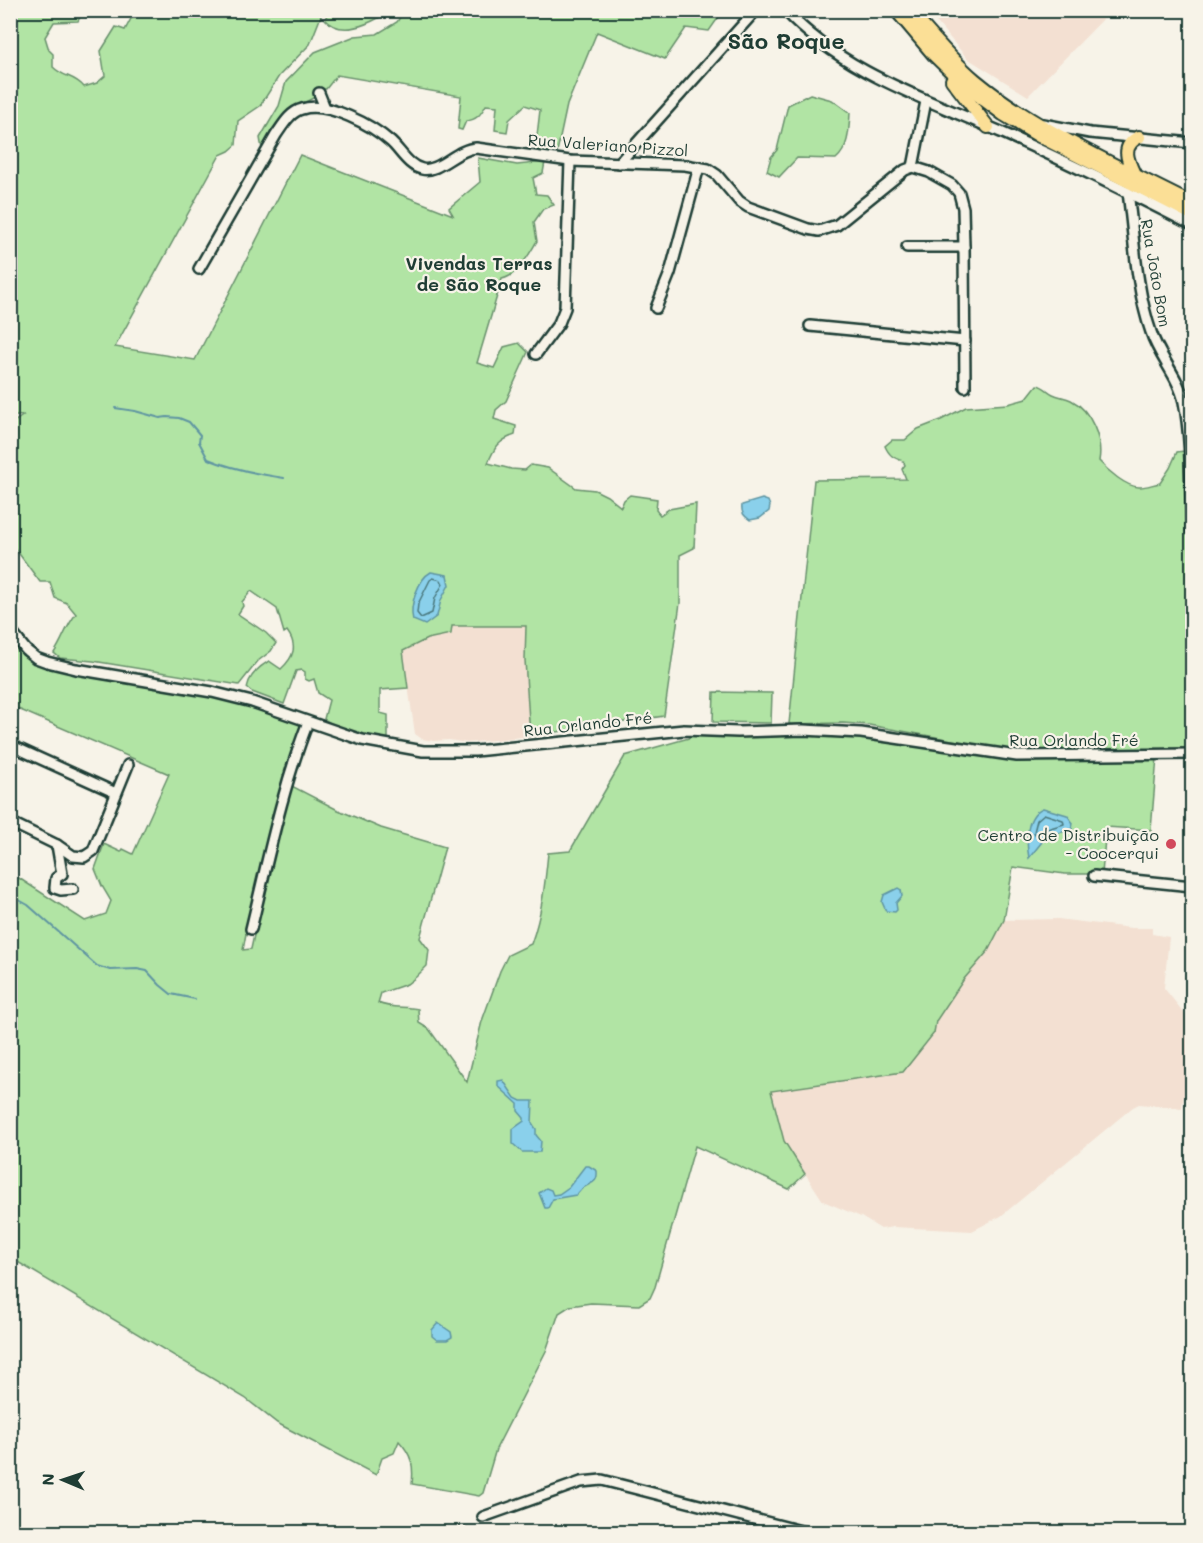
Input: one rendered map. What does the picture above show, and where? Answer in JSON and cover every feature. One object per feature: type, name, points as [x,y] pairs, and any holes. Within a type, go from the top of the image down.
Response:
[{"type":"highway","points":[[896,10],[934,55],[988,127]]},
{"type":"highway","points":[[909,10],[973,79],[1005,103],[1038,123],[1192,204]]},
{"type":"highway","points":[[934,55],[973,91],[1016,122],[1192,214]]},
{"type":"highway","points":[[1134,174],[1126,156],[1126,149],[1138,137]]},
{"type":"street","points":[[619,163],[756,10]]},
{"type":"street","points":[[785,10],[811,35],[842,58],[926,101],[1128,192],[1192,225]]},
{"type":"street","points":[[199,269],[276,135],[291,114],[302,109],[325,108],[319,93]]},
{"type":"street","points":[[926,101],[913,167],[952,185],[959,194],[963,208],[965,387]]},
{"type":"street","name":"Rua Valeriano Pizzol","points":[[325,108],[375,129],[391,142],[410,163],[424,170],[433,168],[467,148],[570,161],[699,167],[708,169],[717,175],[739,201],[748,207],[819,231],[837,225],[905,170],[913,167]]},
{"type":"street","points":[[1038,123],[1090,133],[1192,143]]},
{"type":"street","points":[[536,354],[559,323],[565,308],[570,161]]},
{"type":"street","points":[[656,308],[670,273],[699,167]]},
{"type":"street","name":"Rua João Bom","points":[[1128,192],[1143,305],[1159,353],[1174,377],[1184,401],[1192,531]]},
{"type":"street","points":[[907,247],[964,247]]},
{"type":"street","points":[[810,326],[965,341]]},
{"type":"street","name":"Rua Orlando Fré","points":[[10,630],[26,650],[47,662],[75,669],[212,692],[252,702],[362,740],[423,752],[475,751],[684,730],[803,730],[861,733],[1017,756],[1192,754]]},
{"type":"street","points":[[251,929],[295,753],[308,722]]},
{"type":"street","points":[[10,745],[116,793]]},
{"type":"street","points":[[10,822],[57,845],[73,856],[84,857],[93,851],[128,765]]},
{"type":"street","points":[[57,845],[62,874],[56,878],[55,888],[73,889]]},
{"type":"street","points":[[1094,876],[1192,886]]},
{"type":"street","points":[[483,1517],[581,1482],[602,1480],[805,1533]]},
{"type":"shaded area","points":[[927,11],[1111,11],[1028,96],[967,58]]},
{"type":"shaded area","points":[[452,626],[526,626],[525,660],[530,736],[467,743],[449,740],[433,741],[422,739],[415,734],[403,651],[427,639],[450,634]]},
{"type":"shaded area","points":[[1058,919],[1131,928],[1152,928],[1152,934],[1169,937],[1164,988],[1192,1023],[1192,1043],[1182,1108],[1139,1104],[1133,1107],[1001,1216],[972,1231],[893,1227],[881,1229],[861,1217],[823,1201],[784,1141],[770,1091],[903,1072],[934,1033],[936,1021],[964,979],[988,951],[1004,920]]},
{"type":"green space","points":[[329,10],[390,11],[358,27],[340,28],[325,19]]},
{"type":"green space","points":[[11,11],[83,11],[78,21],[54,22],[45,37],[49,50],[53,54],[53,67],[84,87],[97,83],[105,76],[101,51],[116,27],[125,30],[135,11],[323,11],[310,44],[279,76],[260,106],[238,121],[236,145],[220,155],[115,347],[195,360],[300,155],[453,215],[449,208],[480,182],[478,158],[517,165],[545,162],[543,173],[533,178],[536,194],[547,195],[554,205],[543,209],[534,222],[537,241],[527,258],[513,274],[502,279],[477,363],[494,368],[504,347],[519,343],[528,352],[506,401],[496,410],[494,419],[516,426],[515,435],[498,445],[488,463],[511,469],[525,470],[531,465],[548,468],[576,488],[595,490],[621,507],[630,495],[657,499],[656,510],[660,515],[669,509],[696,504],[694,548],[680,555],[680,603],[664,716],[530,736],[525,660],[526,626],[452,626],[451,634],[427,639],[403,651],[408,688],[380,690],[380,713],[388,715],[388,740],[354,734],[324,719],[329,700],[318,693],[314,679],[309,681],[305,679],[305,672],[302,670],[296,671],[284,704],[247,688],[255,672],[262,666],[269,661],[281,669],[292,656],[293,651],[293,642],[287,631],[284,633],[277,609],[251,591],[242,602],[243,606],[238,614],[266,633],[276,643],[239,685],[93,661],[60,658],[54,653],[76,614],[67,603],[55,598],[50,582],[40,582],[11,543],[11,424],[24,415],[11,417]]},
{"type":"green space","points":[[404,11],[723,11],[709,31],[686,28],[665,59],[597,32],[567,105],[557,152],[550,155],[535,153],[540,110],[525,105],[509,120],[507,132],[495,130],[497,106],[486,105],[478,116],[466,121],[462,130],[458,129],[461,96],[337,75],[326,89],[320,89],[313,98],[293,109],[264,150],[262,149],[260,138],[279,106],[286,82],[315,52],[355,36],[377,34],[397,22]]},
{"type":"green space","points":[[810,94],[832,100],[850,113],[846,144],[836,159],[797,158],[779,177],[767,171],[771,157],[777,150],[788,105]]},
{"type":"green space","points":[[1037,385],[1055,395],[1071,400],[1084,411],[1090,418],[1097,435],[1099,461],[1129,485],[1143,487],[1160,483],[1177,452],[1184,451],[1192,598],[1192,748],[1018,752],[869,725],[789,724],[814,480],[906,479],[902,469],[905,465],[903,461],[892,456],[885,446],[892,440],[905,440],[918,429],[966,407],[1008,404],[1026,399]]},
{"type":"green space","points":[[10,640],[18,651],[44,666],[72,673],[209,696],[302,723],[282,783],[243,950],[251,949],[275,839],[290,785],[336,809],[381,828],[445,847],[420,938],[429,950],[427,966],[407,984],[381,993],[378,1003],[418,1009],[419,1023],[429,1029],[467,1082],[482,1021],[500,971],[508,955],[531,944],[535,933],[548,853],[570,851],[625,756],[689,738],[689,734],[733,737],[799,734],[861,736],[1018,762],[1157,757],[1151,830],[1106,827],[1102,874],[1065,874],[1013,867],[1004,920],[988,951],[964,979],[936,1021],[934,1033],[903,1072],[771,1091],[784,1141],[805,1174],[789,1189],[695,1146],[650,1298],[639,1305],[591,1303],[570,1306],[559,1313],[546,1351],[496,1449],[483,1493],[479,1496],[412,1484],[411,1461],[399,1441],[394,1453],[382,1458],[376,1475],[277,1423],[245,1398],[11,1258],[11,873],[85,921],[106,914],[111,901],[95,869],[104,844],[121,852],[123,849],[133,854],[169,774],[11,706]]},
{"type":"green space","points":[[714,692],[772,693],[771,723],[713,722]]},
{"type":"water","points":[[762,499],[768,501],[769,511],[760,518],[750,520],[743,514],[742,505]]},
{"type":"water","points":[[431,572],[447,575],[449,585],[441,600],[437,616],[425,625],[413,620],[412,608],[422,580]]},
{"type":"water","points":[[1043,808],[1067,815],[1073,823],[1072,829],[1046,837],[1029,858],[1028,830],[1033,817]]},
{"type":"water","points":[[898,888],[902,896],[896,903],[897,910],[895,912],[886,911],[882,902],[884,895]]},
{"type":"water","points":[[503,1080],[515,1098],[521,1101],[533,1101],[532,1123],[541,1141],[540,1152],[522,1152],[513,1144],[513,1129],[524,1121],[524,1118],[518,1111],[518,1104],[498,1086],[498,1081]]},
{"type":"water","points":[[585,1166],[597,1171],[595,1181],[576,1195],[553,1199],[548,1208],[545,1208],[539,1193],[546,1188],[551,1190],[553,1195],[559,1194],[569,1187]]},
{"type":"water","points":[[438,1323],[451,1332],[452,1337],[447,1340],[437,1340],[432,1336],[432,1330]]},
{"type":"waterway","points":[[115,408],[160,418],[179,418],[189,422],[200,435],[199,442],[208,459],[245,471],[284,478]]},
{"type":"waterway","points":[[10,895],[28,905],[97,966],[110,970],[147,971],[171,994],[195,999]]},
{"type":"place","name":"Centro de Distribuição - Coocerqui","points":[[1171,844]]},
{"type":"district","name":"São Roque","points":[[786,41]]},
{"type":"district","name":"Vivendas Terras de São Roque","points":[[479,274]]}]
